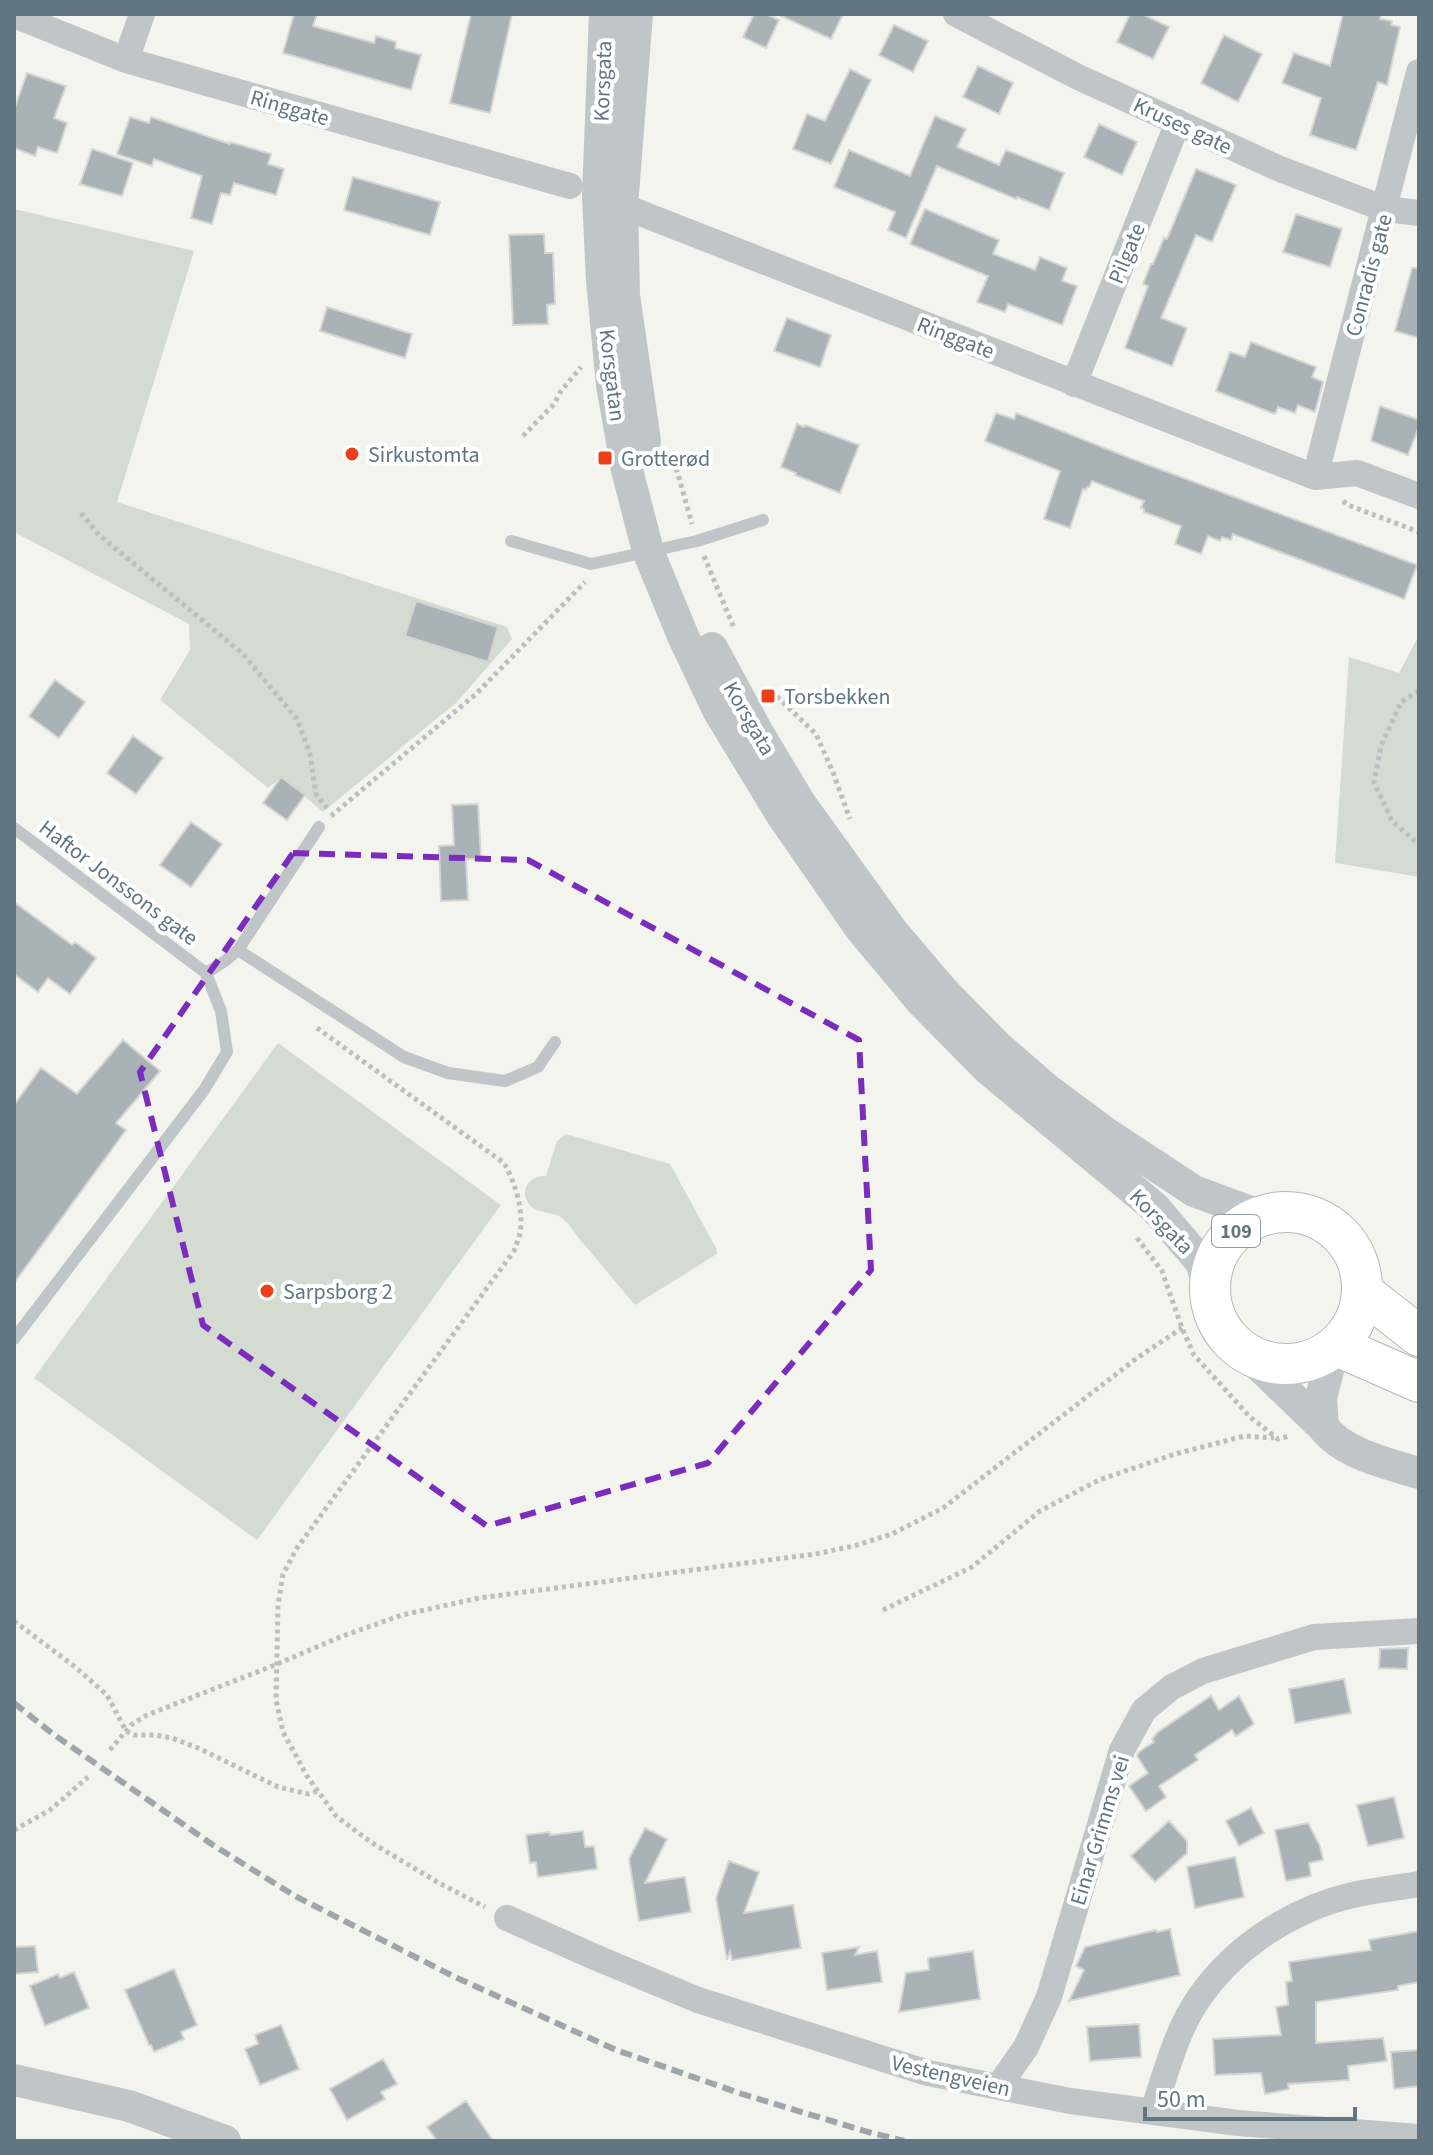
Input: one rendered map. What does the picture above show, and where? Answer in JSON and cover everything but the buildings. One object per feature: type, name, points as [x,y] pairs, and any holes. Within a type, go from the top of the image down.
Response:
[{"type":"main road","name":"109","points":[[1210,1291],[1213,1267],[1223,1245],[1239,1227],[1261,1216],[1285,1211],[1310,1215],[1332,1226],[1350,1244],[1360,1267],[1363,1292]]},
{"type":"main road","points":[[1210,1291],[1215,1316],[1227,1338],[1247,1354],[1268,1363],[1290,1365],[1313,1361],[1335,1348],[1351,1330],[1360,1312],[1363,1292],[1419,1336]]},
{"type":"main road","points":[[1335,1348],[1419,1382]]},
{"type":"street","points":[[126,60],[142,14]]},
{"type":"street","name":"Korsgata","points":[[596,196],[605,14]]},
{"type":"street","name":"Korsgata","points":[[596,196],[637,14]]},
{"type":"street","name":"Kruses gate","points":[[956,14],[1078,77],[1280,169],[1385,209],[1419,213]]},
{"type":"street","name":"Ringgate","points":[[14,15],[126,60],[596,196],[1315,477]]},
{"type":"street","name":"Conradis gate","points":[[1315,477],[1419,72]]},
{"type":"street","name":"Pilgate","points":[[1074,384],[1178,122]]},
{"type":"street","name":"Korsgatan","points":[[596,196],[612,385],[627,470],[672,546]]},
{"type":"street","points":[[1315,477],[1357,473],[1419,496]]},
{"type":"street","name":"Korsgata","points":[[672,546],[702,627],[722,670],[800,803],[893,932],[944,992],[1037,1081],[1106,1133],[1194,1191],[1261,1216]]},
{"type":"street","name":"Korsgata","points":[[672,546],[677,622],[718,710],[783,817],[860,928],[921,1001],[988,1069],[1154,1207],[1201,1262],[1210,1291]]},
{"type":"street","points":[[1323,1427],[1321,1398],[1335,1348]]},
{"type":"street","points":[[1247,1354],[1333,1440],[1419,1473]]},
{"type":"street","name":"Einar Grimms vei","points":[[999,2086],[1026,2047],[1049,1997],[1122,1750],[1144,1710],[1172,1687],[1203,1671],[1314,1637],[1419,1631]]},
{"type":"street","points":[[1153,2111],[1179,2036],[1198,1998],[1229,1963],[1263,1933],[1307,1910],[1352,1895],[1419,1884]]},
{"type":"street","name":"Vestengveien","points":[[507,1918],[698,2000],[928,2073],[1070,2101],[1238,2123],[1419,2137]]},
{"type":"street","points":[[14,2080],[129,2106],[225,2141]]},
{"type":"lane","points":[[511,541],[591,564],[672,546],[763,520]]},
{"type":"lane","points":[[319,827],[238,950],[404,1057],[448,1073],[505,1081],[538,1067],[555,1042]]},
{"type":"lane","name":"Haftor Jonssons gate","points":[[14,828],[206,973],[238,950]]},
{"type":"lane","points":[[14,1339],[204,1090],[227,1052],[221,1011],[206,973]]},
{"type":"path","points":[[523,436],[554,404],[581,366]]},
{"type":"path","points":[[670,446],[672,546],[728,614],[734,629]]},
{"type":"path","points":[[1315,477],[1348,505],[1419,532]]},
{"type":"path","points":[[81,513],[99,535],[242,653],[297,719],[310,754],[316,794],[333,815]]},
{"type":"path","points":[[319,827],[476,694],[592,575],[591,564]]},
{"type":"path","points":[[715,620],[728,614]]},
{"type":"path","points":[[767,687],[816,734],[854,829]]},
{"type":"path","points":[[1419,691],[1401,702],[1381,746],[1374,782],[1392,821],[1419,845]]},
{"type":"path","points":[[314,1025],[504,1163],[513,1179],[521,1231],[514,1251],[297,1548],[283,1574],[278,1606],[276,1700],[283,1732],[307,1776],[336,1816],[372,1843],[439,1883],[507,1918]]},
{"type":"path","points":[[110,1750],[126,1731],[147,1715],[402,1615],[479,1598],[815,1554],[892,1534],[943,1508],[1137,1358],[1182,1328]]},
{"type":"path","points":[[883,1610],[972,1567],[1040,1511],[1099,1480],[1175,1454],[1245,1436],[1278,1439]]},
{"type":"path","points":[[14,1621],[107,1695],[126,1731],[134,1735],[172,1738],[278,1787],[308,1794],[317,1791]]},
{"type":"path","points":[[14,1830],[50,1810],[88,1777]]},
{"type":"highlighted area","points":[[293,853],[528,860],[859,1040],[871,1270],[708,1463],[487,1526],[203,1325],[140,1072]]},
{"type":"shaded area","points":[[14,209],[194,251],[117,502],[507,627],[512,639],[457,702],[323,812],[282,777],[268,788],[160,700],[190,650],[189,624],[14,532]]},
{"type":"shaded area","points":[[1419,635],[1419,877],[1335,863],[1349,657],[1399,673]]},
{"type":"shaded area","name":"Sarpsborg 2","points":[[278,1043],[501,1205],[257,1540],[34,1378]]},
{"type":"shaded area","points":[[566,1134],[670,1164],[717,1254],[635,1305],[565,1220],[536,1209],[526,1198],[528,1184],[535,1178],[546,1176],[557,1141]]},
{"type":"railway","points":[[14,1703],[53,1734],[213,1845],[295,1896],[455,1977],[616,2050],[742,2094],[904,2141]]},
{"type":"place","name":"Sirkustomta","points":[[352,454]]},
{"type":"place","name":"Grotterød","points":[[605,458]]},
{"type":"place","name":"Torsbekken","points":[[768,696]]},
{"type":"place","name":"Sarpsborg 2","points":[[267,1291]]}]
